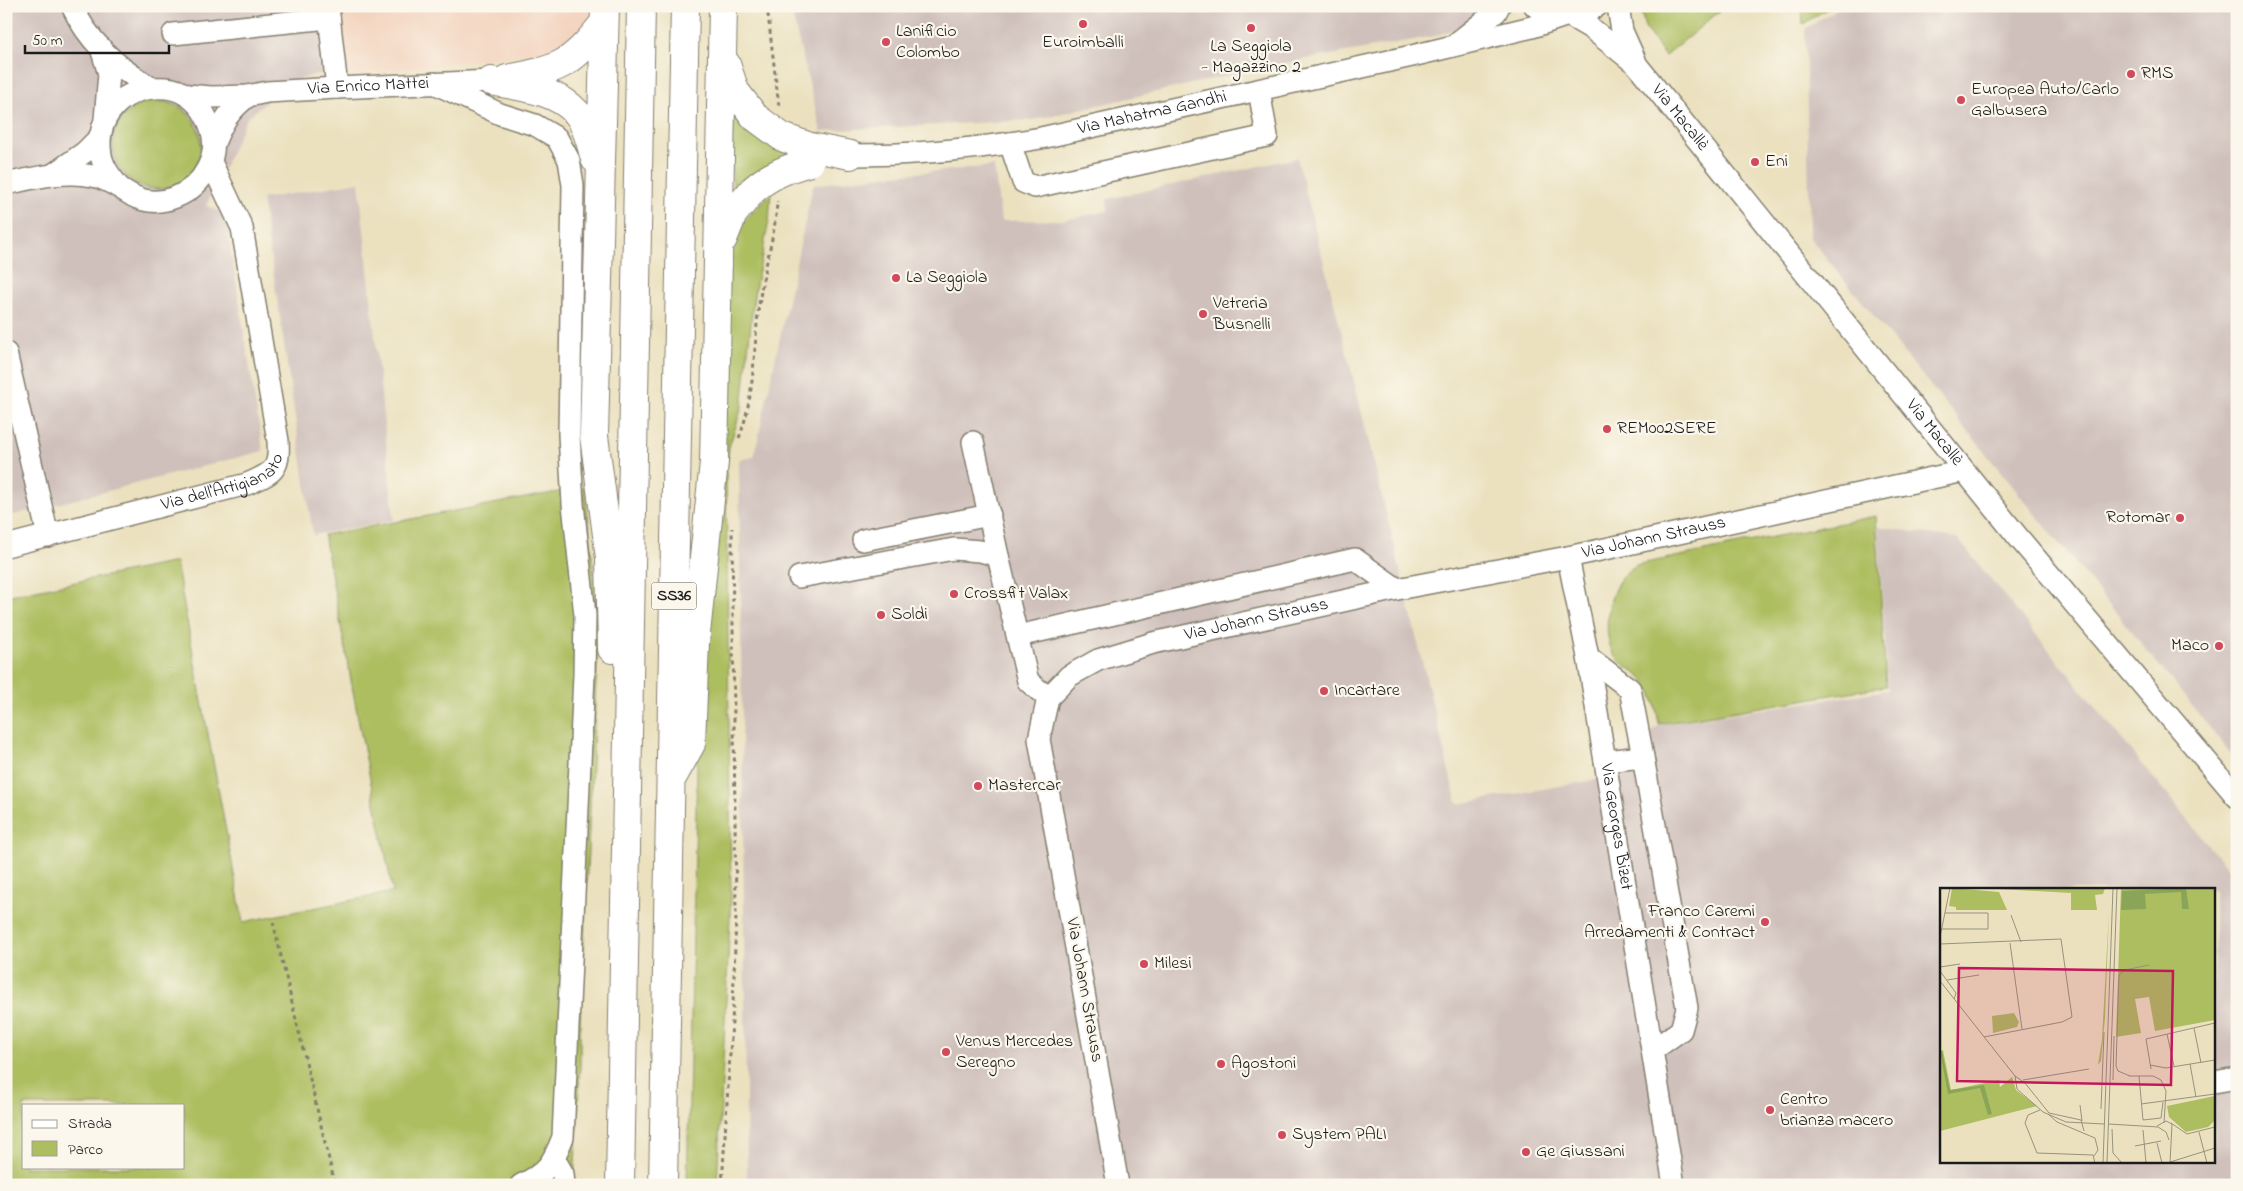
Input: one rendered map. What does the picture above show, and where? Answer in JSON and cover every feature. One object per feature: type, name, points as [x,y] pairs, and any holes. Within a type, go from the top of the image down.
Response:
[{"type":"highway","name":"SS36","points":[[620,1185],[641,6]]},
{"type":"highway","name":"SS36","points":[[663,1185],[685,6]]},
{"type":"highway","points":[[670,789],[673,775],[689,751],[692,736],[694,656],[714,448],[723,6]]},
{"type":"highway","points":[[604,15],[594,436],[610,558],[612,662],[627,789]]},
{"type":"highway","points":[[491,82],[548,72],[566,62],[583,50],[604,15]]},
{"type":"highway","points":[[723,43],[724,60],[735,91],[767,115],[782,137],[810,155],[850,155]]},
{"type":"highway","points":[[491,82],[537,90],[559,99],[577,113],[588,135],[600,178]]},
{"type":"highway","points":[[719,260],[721,244],[733,214],[765,194],[767,178],[810,155]]},
{"type":"street","points":[[72,6],[101,48],[129,74],[150,87]]},
{"type":"street","name":"Via Mahatma Gandhi","points":[[1453,46],[1496,12],[1499,6]]},
{"type":"street","name":"Via Macallè","points":[[1535,6],[1545,12],[1566,17],[1592,29],[1637,65],[1964,471],[2237,797]]},
{"type":"street","name":"Via Mahatma Gandhi","points":[[850,155],[928,153],[1010,143],[1260,90],[1453,46],[1587,12],[1597,6]]},
{"type":"street","name":"Via Macallè","points":[[1618,6],[1622,31],[1637,65]]},
{"type":"street","points":[[173,34],[328,12],[337,88]]},
{"type":"street","points":[[101,48],[109,74],[102,128],[101,156],[108,173],[119,187]]},
{"type":"street","name":"Via Enrico Mattei","points":[[187,95],[211,97],[248,96],[267,92],[434,83],[491,82]]},
{"type":"street","points":[[434,83],[500,114],[535,125],[557,138],[569,160],[573,185],[570,435],[573,504],[585,614],[584,675],[563,1137],[555,1160],[536,1178],[521,1185]]},
{"type":"street","points":[[52,175],[85,152],[102,128],[116,103],[132,92],[150,87],[169,88],[187,95],[202,108],[211,124],[213,153]]},
{"type":"street","points":[[1010,143],[1023,182],[1035,187],[1267,136],[1260,90]]},
{"type":"street","points":[[6,184],[52,175],[93,176],[119,187],[135,197],[153,201],[171,199],[188,192],[202,179],[223,121],[233,108],[248,96]]},
{"type":"street","name":"Via dell'Artigianato","points":[[6,546],[247,484],[267,476],[280,459],[242,228],[213,153]]},
{"type":"street","points":[[188,192],[205,194],[220,200],[235,211]]},
{"type":"street","points":[[6,353],[48,536]]},
{"type":"street","points":[[973,442],[1028,681],[1048,698]]},
{"type":"street","name":"Via Johann Strauss","points":[[1118,1185],[1039,739],[1048,698],[1069,676],[1108,657],[1153,643],[1397,589],[1568,557],[1964,471]]},
{"type":"street","points":[[863,540],[990,515]]},
{"type":"street","points":[[799,576],[954,550],[980,551],[998,556]]},
{"type":"street","name":"Via Georges Bizet","points":[[1568,557],[1588,657],[1674,1185]]},
{"type":"street","points":[[1018,636],[1355,559],[1397,589]]},
{"type":"street","points":[[1588,657],[1630,689],[1687,1008],[1681,1030],[1653,1050]]},
{"type":"street","points":[[1605,761],[1643,757]]},
{"type":"street","points":[[2216,1082],[2237,1078]]},
{"type":"street","points":[[555,1160],[563,1174],[564,1185]]},
{"type":"path","points":[[767,6],[778,86],[767,115]]},
{"type":"path","points":[[737,443],[749,404],[760,294],[775,222],[765,194]]},
{"type":"path","points":[[722,1185],[733,1005],[736,915],[732,523]]},
{"type":"path","points":[[273,922],[335,1185]]},
{"type":"shaded area","points":[[6,6],[335,6],[342,76],[317,74],[291,82],[247,118],[206,206],[225,213],[263,451],[6,517]]},
{"type":"shaded area","points":[[335,6],[593,6],[593,16],[578,34],[547,52],[342,76]]},
{"type":"shaded area","points":[[790,6],[1482,6],[1466,25],[1435,36],[1280,64],[1032,120],[821,131]]},
{"type":"shaded area","points":[[1842,6],[2237,6],[2237,761],[1810,238],[1805,29]]},
{"type":"shaded area","points":[[1297,158],[1355,385],[1457,804],[1600,779],[1659,725],[1888,690],[1878,527],[1957,538],[2237,880],[2237,1185],[747,1185],[739,460],[754,457],[813,185],[883,176],[994,166],[1001,221],[1063,220],[1108,211],[1107,199]]},
{"type":"shaded area","points":[[359,182],[394,520],[313,535],[262,199]]},
{"type":"green space","points":[[1640,6],[1726,6],[1665,56],[1645,28]]},
{"type":"green space","points":[[1802,6],[1831,6],[1803,24]]},
{"type":"green space","points":[[157,101],[174,105],[188,114],[197,128],[201,145],[197,162],[188,176],[174,185],[157,189],[140,185],[126,176],[117,162],[113,145],[117,128],[126,114],[140,105]]},
{"type":"green space","points":[[731,109],[795,152],[733,200]]},
{"type":"green space","points":[[771,193],[769,221],[754,295],[742,407],[729,447],[726,472],[731,897],[717,1185],[687,1185],[699,685],[730,255],[741,224]]},
{"type":"green space","points":[[585,487],[597,603],[598,639],[574,1185],[6,1185],[6,596],[176,562],[243,922],[393,892],[324,535]]},
{"type":"green space","points":[[1876,516],[1886,686],[1659,724],[1650,691],[1641,678],[1617,658],[1609,640],[1607,628],[1610,604],[1618,583],[1627,572],[1636,565]]},
{"type":"place","name":"Euroimballi","points":[[1083,24]]},
{"type":"place","name":"La Seggiola - Magazzino 2","points":[[1251,28]]},
{"type":"place","name":"Lanificio Colombo","points":[[886,42]]},
{"type":"place","name":"RMS","points":[[2131,74]]},
{"type":"place","name":"Europea Auto/Carlo Galbusera","points":[[1961,100]]},
{"type":"place","name":"Eni","points":[[1755,162]]},
{"type":"place","name":"La Seggiola","points":[[896,278]]},
{"type":"place","name":"Vetreria Busnelli","points":[[1203,314]]},
{"type":"place","name":"REM002SERE","points":[[1607,429]]},
{"type":"place","name":"Rotomar","points":[[2180,518]]},
{"type":"place","name":"Crossfit Valax","points":[[954,594]]},
{"type":"place","name":"Soldi","points":[[881,615]]},
{"type":"place","name":"Maco","points":[[2219,646]]},
{"type":"place","name":"Incartare","points":[[1324,691]]},
{"type":"place","name":"Mastercar","points":[[978,786]]},
{"type":"place","name":"Franco Caremi Arredamenti & Contract","points":[[1765,922]]},
{"type":"place","name":"Milesi","points":[[1144,964]]},
{"type":"place","name":"Venus Mercedes Seregno","points":[[946,1052]]},
{"type":"place","name":"Agostoni","points":[[1221,1064]]},
{"type":"place","name":"Centro brianza macero","points":[[1770,1110]]},
{"type":"place","name":"System PALI","points":[[1282,1135]]},
{"type":"place","name":"Ge Giussani","points":[[1526,1152]]}]
